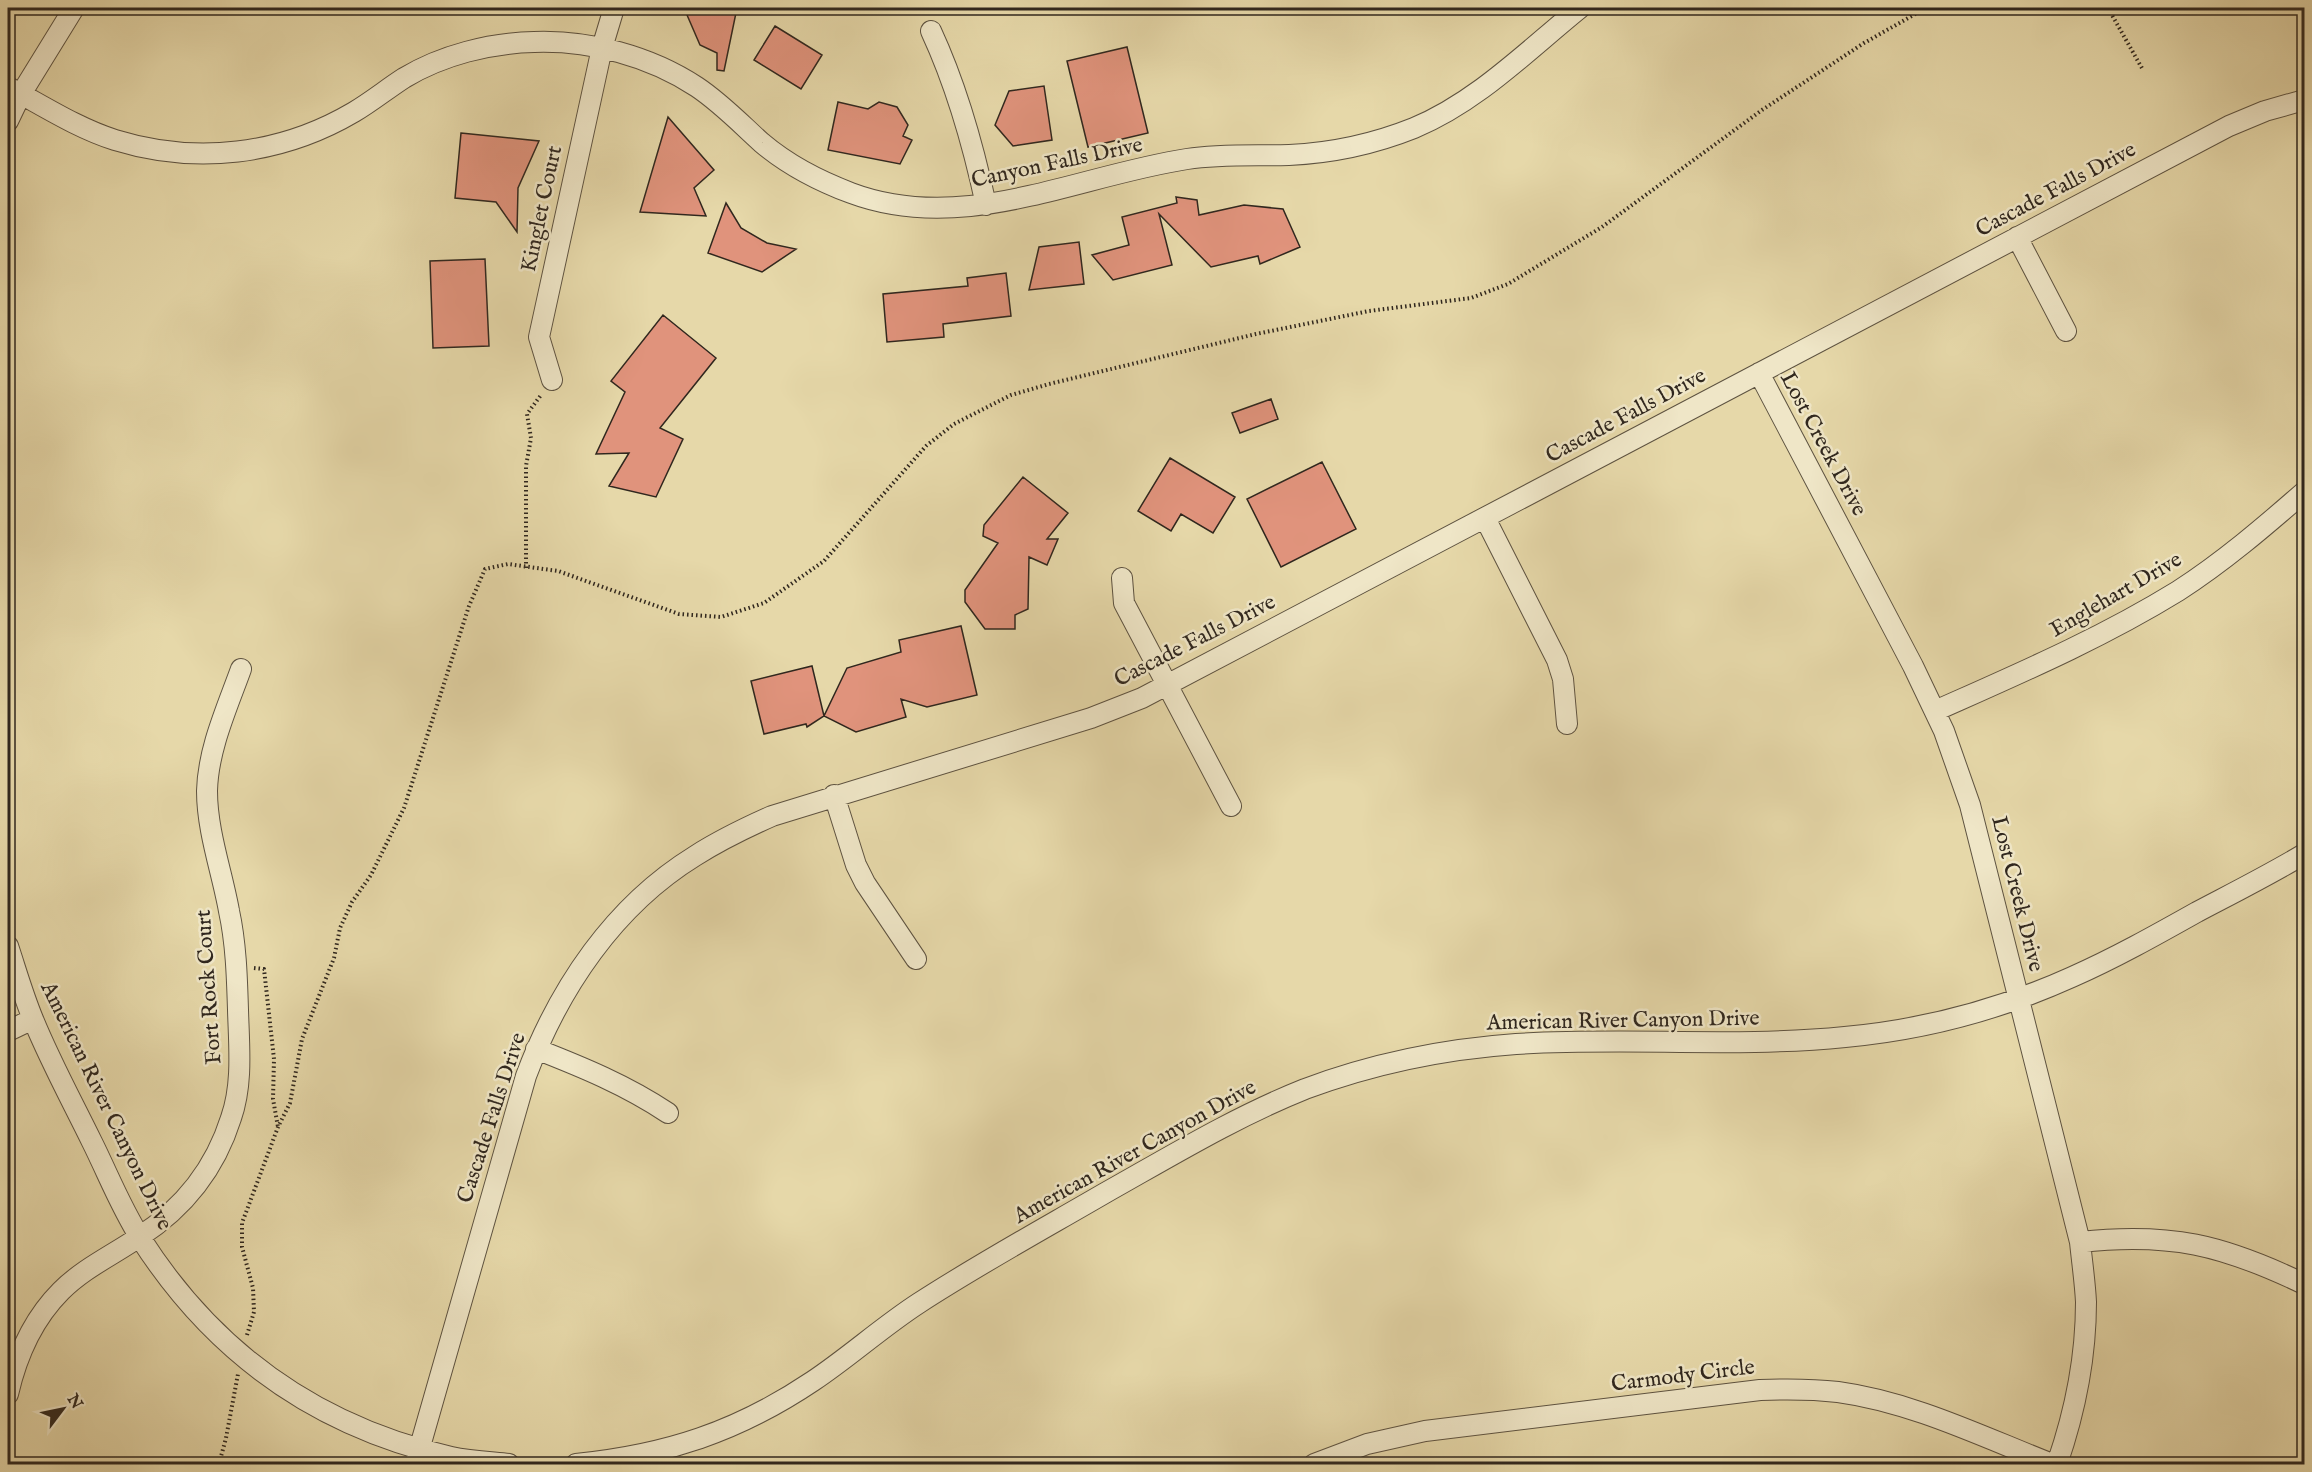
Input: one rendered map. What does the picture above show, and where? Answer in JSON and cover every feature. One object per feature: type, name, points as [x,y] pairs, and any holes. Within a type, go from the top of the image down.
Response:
[{"type":"street","points":[[8,121],[14,90],[74,8]]},
{"type":"street","name":"Kinglet Court","points":[[552,380],[539,337],[603,48],[614,8]]},
{"type":"street","name":"Canyon Falls Drive","points":[[14,90],[86,128],[114,139],[171,153],[245,152],[274,146],[316,132],[355,111],[407,76],[447,58],[476,50],[534,42],[564,43],[603,48],[631,56],[672,73],[724,108],[765,145],[788,162],[814,177],[855,194],[913,207],[957,208],[986,205],[1183,159],[1217,155],[1320,153],[1387,138],[1450,110],[1492,80],[1580,8]]},
{"type":"street","points":[[931,31],[960,102],[973,143],[986,205]]},
{"type":"street","name":"Cascade Falls Drive","points":[[417,1457],[526,1076],[536,1049],[555,1008],[585,961],[605,935],[669,874],[732,834],[772,816],[834,795],[1091,718],[1142,698],[2229,126],[2265,111],[2304,100]]},
{"type":"street","points":[[2017,237],[2066,331]]},
{"type":"street","name":"Lost Creek Drive","points":[[1759,373],[1935,711],[1970,805],[2080,1242],[2086,1300],[2079,1388],[2068,1431],[2054,1464]]},
{"type":"street","name":"Englehart Drive","points":[[1935,711],[2065,653],[2179,590],[2246,542],[2304,492]]},
{"type":"street","points":[[1485,518],[1557,660],[1563,679],[1567,724]]},
{"type":"street","points":[[1122,578],[1124,603],[1231,806]]},
{"type":"street","name":"Fort Rock Court","points":[[8,1394],[13,1371],[26,1338],[38,1318],[61,1290],[89,1268],[140,1237],[187,1198],[208,1170],[225,1137],[233,1114],[239,1078],[236,966],[230,915],[209,813],[207,792],[213,749],[241,669]]},
{"type":"street","points":[[834,795],[861,874],[916,959]]},
{"type":"street","name":"American River Canyon Drive","points":[[576,1464],[646,1460],[747,1420],[776,1405],[817,1378],[898,1316],[948,1284],[1214,1131],[1309,1088],[1410,1059],[1514,1044],[1796,1041],[1893,1031],[1970,1014],[2069,979],[2304,854]]},
{"type":"street","name":"American River Canyon Drive","points":[[8,946],[33,1019],[140,1237],[168,1279],[198,1316],[241,1356],[280,1386],[323,1411],[417,1457],[454,1458],[509,1464]]},
{"type":"street","points":[[8,1031],[33,1019]]},
{"type":"street","points":[[536,1049],[613,1080],[642,1095],[668,1113]]},
{"type":"street","points":[[2080,1242],[2115,1238],[2184,1241],[2234,1253],[2304,1284]]},
{"type":"street","name":"Carmody Circle","points":[[1314,1464],[1367,1444],[1425,1431],[1760,1390],[1799,1389],[1839,1392],[1887,1402],[2054,1464]]},
{"type":"path","points":[[219,1464],[241,1356],[254,1312],[253,1288],[242,1247],[242,1223],[278,1127],[290,1103],[302,1039],[334,958],[340,928],[352,902],[371,875],[404,808],[469,606],[485,569],[508,564],[558,572],[678,614],[721,617],[764,603],[824,561],[926,446],[954,424],[1011,395],[1049,384],[1256,333],[1369,311],[1471,298],[1508,284],[1602,228],[1762,110],[1808,79],[1864,43],[1926,8]]},
{"type":"path","points":[[2108,8],[2143,70]]},
{"type":"path","points":[[526,568],[526,480],[531,438],[527,414],[552,380]]},
{"type":"path","points":[[236,966],[264,969],[274,1059],[273,1099],[278,1127]]},
{"type":"building","points":[[684,8],[737,8],[724,71],[717,70],[717,53],[700,45]]},
{"type":"building","points":[[775,26],[822,55],[801,89],[754,60]]},
{"type":"building","points":[[1127,47],[1148,133],[1088,147],[1067,61]]},
{"type":"building","points":[[1044,86],[1052,140],[1013,146],[995,125],[1009,91]]},
{"type":"building","points":[[838,102],[868,109],[879,102],[897,107],[908,125],[903,136],[912,140],[900,164],[828,150]]},
{"type":"building","points":[[668,117],[714,170],[694,188],[706,216],[640,212]]},
{"type":"building","points":[[461,133],[539,141],[518,188],[517,232],[496,202],[455,198]]},
{"type":"building","points":[[1176,197],[1197,200],[1199,215],[1244,205],[1283,209],[1300,247],[1260,264],[1258,256],[1211,267],[1159,214],[1172,265],[1113,280],[1092,255],[1129,245],[1122,217],[1177,203]]},
{"type":"building","points":[[726,203],[741,228],[767,243],[796,249],[762,272],[708,253]]},
{"type":"building","points":[[1079,242],[1084,284],[1029,290],[1039,247]]},
{"type":"building","points":[[485,259],[489,346],[433,348],[430,261]]},
{"type":"building","points":[[1006,273],[1011,316],[943,324],[944,337],[887,342],[883,294],[968,286],[967,278]]},
{"type":"building","points":[[663,315],[716,358],[660,428],[683,439],[656,497],[609,486],[629,453],[596,454],[625,392],[611,381]]},
{"type":"building","points":[[1271,399],[1278,419],[1240,433],[1232,413]]},
{"type":"building","points":[[1170,458],[1235,497],[1213,533],[1181,514],[1171,531],[1138,511]]},
{"type":"building","points":[[1322,462],[1356,529],[1281,567],[1247,499]]},
{"type":"building","points":[[1023,477],[1068,513],[1047,539],[1058,539],[1047,565],[1029,557],[1028,609],[1015,615],[1015,629],[985,629],[965,602],[965,590],[998,543],[983,536],[984,525]]},
{"type":"building","points":[[961,626],[977,695],[927,707],[901,699],[906,717],[856,732],[824,716],[847,668],[901,652],[899,640]]},
{"type":"building","points":[[812,666],[824,716],[807,727],[806,724],[764,734],[751,681]]}]
